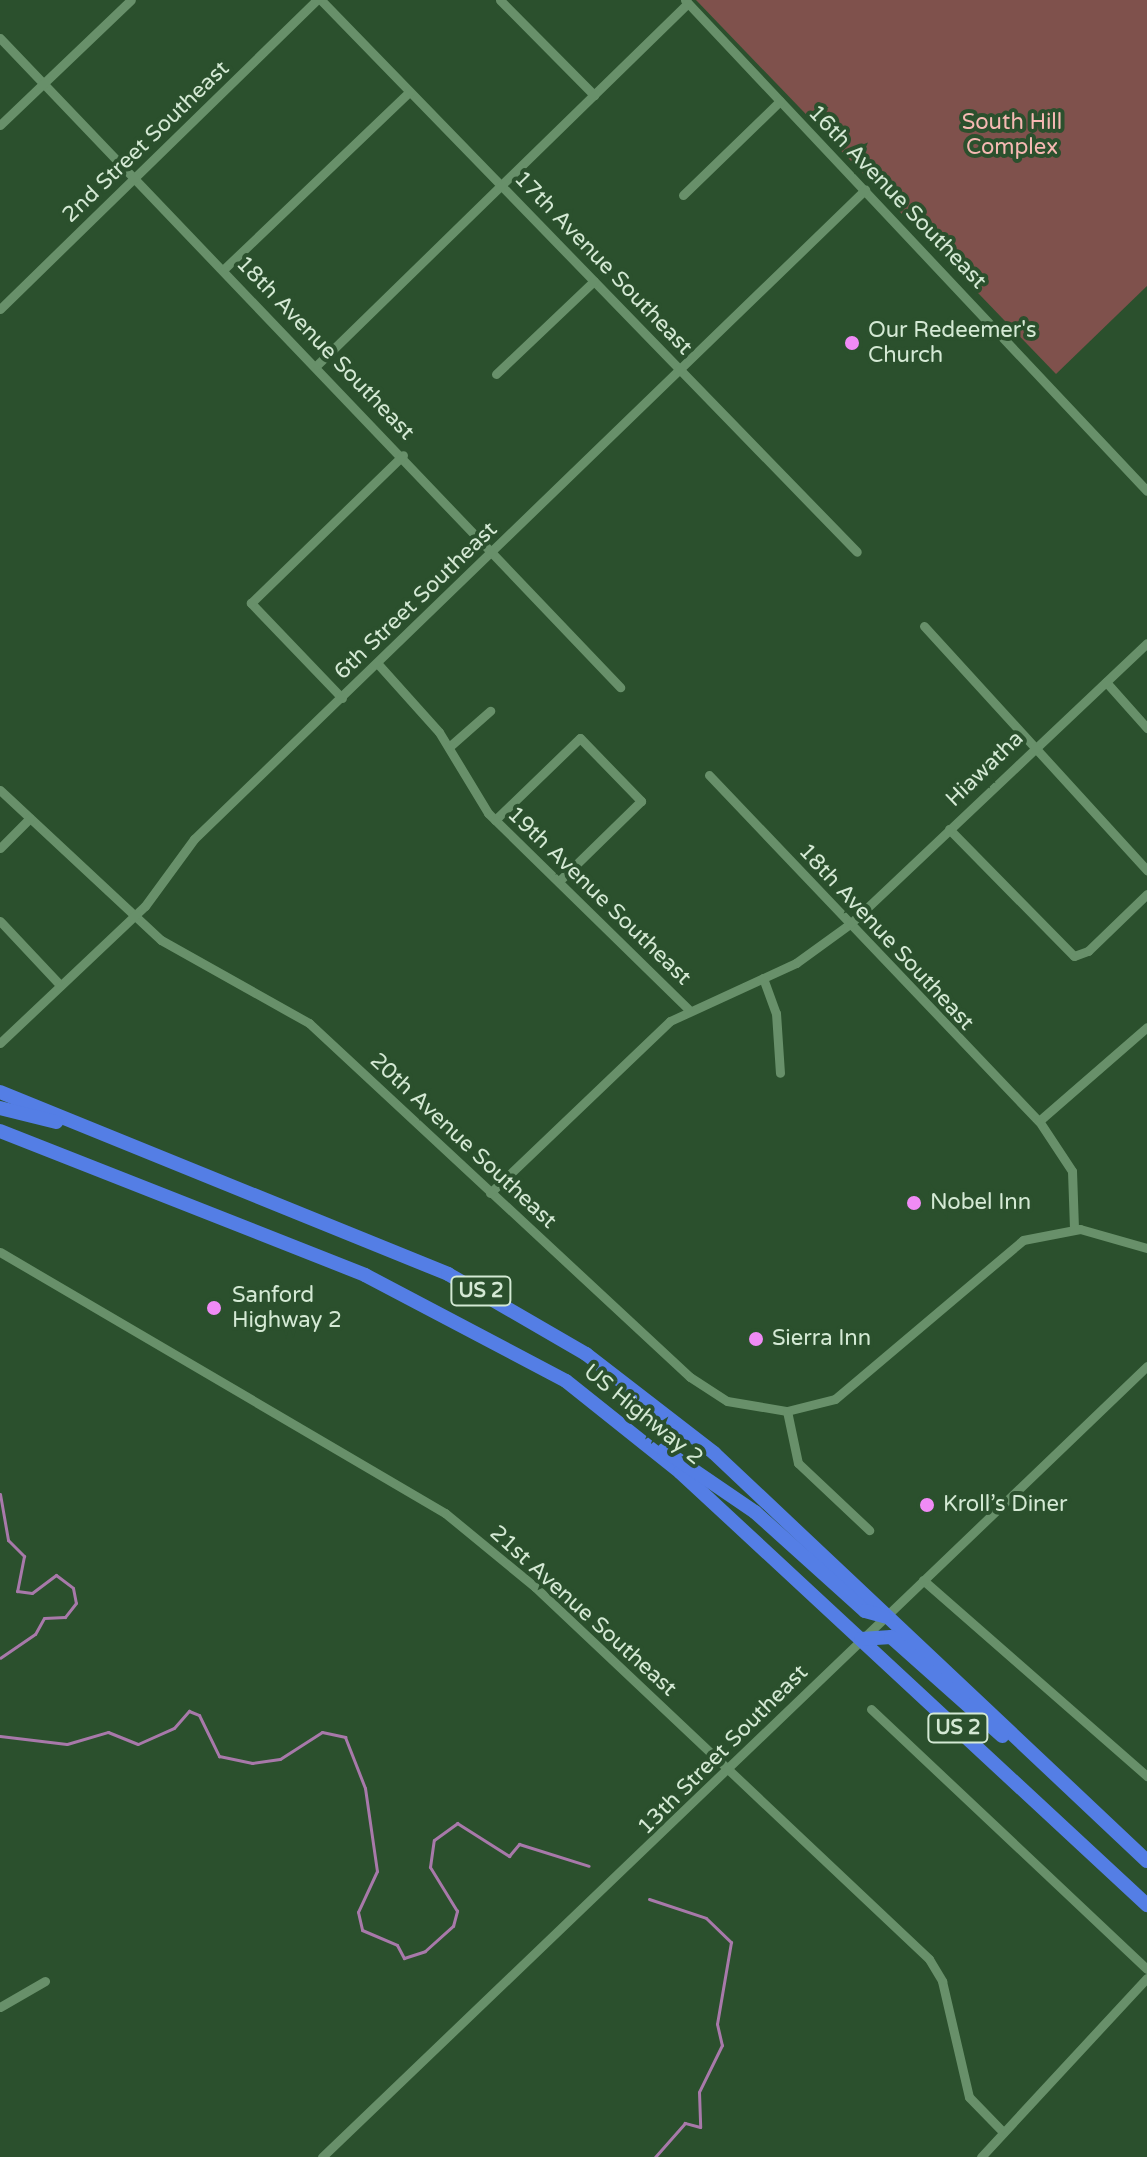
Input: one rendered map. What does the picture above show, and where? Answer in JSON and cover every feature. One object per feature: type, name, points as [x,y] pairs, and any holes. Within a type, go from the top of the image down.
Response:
[{"type":"highway","name":"US Highway 2","points":[[0,1092],[448,1274],[586,1354],[714,1453],[1147,1861]]},
{"type":"highway","points":[[0,1108],[125,1141]]},
{"type":"highway","name":"US Highway 2","points":[[0,1131],[419,1299],[519,1351],[629,1429],[1147,1905]]},
{"type":"highway","points":[[629,1429],[733,1495],[845,1595],[886,1616]]},
{"type":"highway","points":[[861,1639],[891,1637],[1072,1789]]},
{"type":"street","points":[[0,125],[131,0]]},
{"type":"street","name":"17th Avenue Southeast","points":[[319,0],[503,184],[857,552]]},
{"type":"street","name":"2nd Street Southeast","points":[[0,309],[319,0]]},
{"type":"street","points":[[500,0],[594,95]]},
{"type":"street","points":[[317,365],[686,2]]},
{"type":"street","name":"16th Avenue Southeast","points":[[686,2],[1147,491]]},
{"type":"street","name":"18th Avenue Southeast","points":[[0,38],[225,268],[620,687]]},
{"type":"street","points":[[225,268],[409,92]]},
{"type":"street","points":[[683,195],[780,101]]},
{"type":"street","name":"6th Street Southeast","points":[[0,1043],[134,917],[194,839],[865,190]]},
{"type":"street","points":[[496,374],[594,281]]},
{"type":"street","points":[[342,698],[251,603],[403,455]]},
{"type":"street","points":[[924,626],[1147,870]]},
{"type":"street","name":"Hiawatha","points":[[763,978],[819,950],[851,923],[1147,643]]},
{"type":"street","name":"19th Avenue Southeast","points":[[378,664],[449,747],[495,820],[560,880],[688,1009],[763,978]]},
{"type":"street","points":[[1106,682],[1147,728]]},
{"type":"street","points":[[449,747],[490,711]]},
{"type":"street","points":[[495,820],[580,738],[641,801],[560,880]]},
{"type":"street","name":"18th Avenue Southeast","points":[[709,775],[1039,1121],[1072,1171],[1074,1229]]},
{"type":"street","name":"20th Avenue Southeast","points":[[0,790],[134,917],[205,971],[309,1023],[690,1377],[727,1401],[787,1411]]},
{"type":"street","points":[[0,848],[30,818]]},
{"type":"street","points":[[949,829],[1074,956],[1088,951],[1147,894]]},
{"type":"street","points":[[0,921],[60,985]]},
{"type":"street","points":[[763,978],[776,1013],[780,1073]]},
{"type":"street","points":[[490,1193],[688,1009]]},
{"type":"street","points":[[1039,1121],[1147,1027]]},
{"type":"street","points":[[869,1530],[798,1463],[787,1411],[835,1399],[865,1380],[1006,1249],[1074,1229],[1147,1248]]},
{"type":"street","name":"21st Avenue Southeast","points":[[0,1252],[445,1513],[732,1770],[929,1959],[942,1981],[969,2097],[1003,2132]]},
{"type":"street","name":"13th Street Southeast","points":[[322,2157],[732,1770],[861,1639],[1147,1366]]},
{"type":"street","points":[[923,1580],[1147,1776]]},
{"type":"street","points":[[871,1709],[1147,1969]]},
{"type":"street","points":[[981,2157],[1147,1978]]},
{"type":"street","points":[[0,2007],[45,1981]]},
{"type":"green space","name":"South Hill Complex","points":[[696,0],[1147,0],[1147,286],[1056,374]]},
{"type":"waterway","points":[[0,1494],[8,1540],[24,1556],[17,1591],[32,1593],[56,1575],[73,1588],[76,1603],[65,1617],[44,1618],[35,1634],[0,1658]]},
{"type":"waterway","points":[[0,1736],[67,1744],[108,1732],[138,1744],[174,1728],[189,1711],[199,1715],[219,1756],[252,1763],[280,1759],[322,1732],[345,1737],[365,1788],[377,1871],[358,1912],[362,1930],[397,1945],[404,1958],[425,1951],[453,1926],[457,1911],[430,1867],[434,1840],[457,1823],[509,1856],[519,1844],[589,1866]]},
{"type":"waterway","points":[[649,1899],[706,1918],[731,1942],[717,2024],[722,2045],[699,2092],[700,2127],[685,2123],[655,2157]]},
{"type":"place","name":"Our Redeemer's Church","points":[[852,343]]},
{"type":"place","name":"Nobel Inn","points":[[914,1203]]},
{"type":"place","name":"Sanford Highway 2","points":[[214,1308]]},
{"type":"place","name":"Sierra Inn","points":[[756,1339]]},
{"type":"place","name":"Kroll’s Diner","points":[[927,1505]]}]
